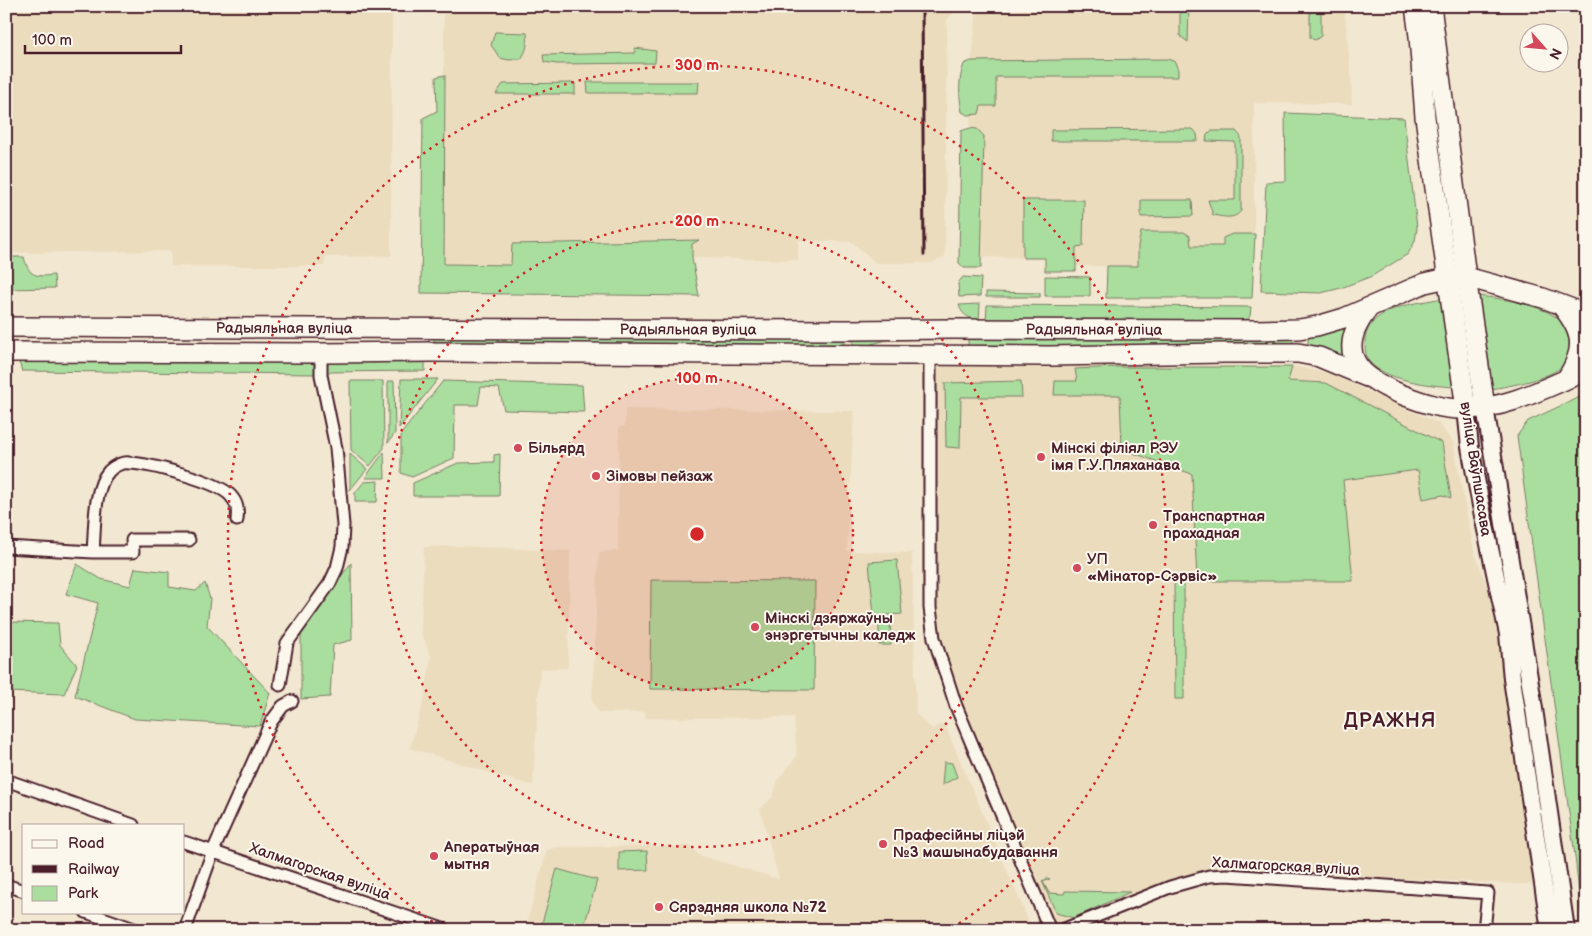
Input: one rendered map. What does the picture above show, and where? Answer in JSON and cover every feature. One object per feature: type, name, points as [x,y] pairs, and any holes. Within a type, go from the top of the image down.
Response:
[{"type":"main road","name":"вуліца Ваўпшасава","points":[[1415,6],[1425,117],[1470,447],[1508,634],[1512,679],[1550,930]]},
{"type":"main road","name":"вуліца Ваўпшасава","points":[[1432,6],[1466,277],[1533,702],[1566,930]]},
{"type":"main road","name":"Радыяльная вуліца","points":[[6,327],[1299,329],[1344,318],[1425,284],[1447,278],[1466,277],[1561,304]]},
{"type":"main road","points":[[1561,304],[1586,314]]},
{"type":"main road","points":[[1561,304],[1577,327],[1580,338],[1580,352],[1576,364],[1567,378]]},
{"type":"main road","points":[[1367,377],[1355,361],[1351,345],[1358,322],[1369,308]]},
{"type":"main road","points":[[170,327],[171,352]]},
{"type":"main road","name":"Радыяльная вуліца","points":[[6,352],[431,352],[1050,356],[1298,353],[1319,357],[1421,402],[1438,407],[1466,410],[1509,402],[1567,378]]},
{"type":"main road","points":[[1567,378],[1586,371]]},
{"type":"street","points":[[280,685],[287,643],[330,583],[337,568],[342,547],[343,525],[336,448],[321,375],[321,353]]},
{"type":"street","points":[[930,355],[930,608],[933,631],[956,706],[1050,930]]},
{"type":"street","points":[[93,552],[97,498],[102,481],[109,471],[118,464],[128,462],[166,469],[216,486],[230,494],[236,502],[238,510],[237,520]]},
{"type":"street","points":[[6,547],[93,552],[133,552],[132,540],[189,540]]},
{"type":"street","points":[[184,930],[213,851],[271,722],[283,706],[292,701]]},
{"type":"street","points":[[6,780],[131,824]]},
{"type":"street","name":"Халмагорская вуліца","points":[[185,842],[446,930]]},
{"type":"street","name":"Халмагорская вуліца","points":[[1062,930],[1170,887],[1209,876],[1227,875],[1488,893],[1484,930]]},
{"type":"street","points":[[6,885],[22,890]]},
{"type":"street","points":[[92,914],[137,930]]},
{"type":"shaded area","points":[[6,6],[896,6],[930,9],[931,6],[1344,6],[1352,104],[1254,103],[1254,259],[1139,260],[1138,266],[1076,266],[1076,258],[968,257],[971,68],[977,11],[956,10],[947,20],[945,257],[931,263],[876,263],[852,242],[798,240],[798,260],[692,258],[512,265],[444,264],[444,13],[392,11],[391,256],[325,257],[324,266],[171,266],[171,251],[6,253]]},
{"type":"shaded area","points":[[1576,6],[1586,6],[1586,75]]},
{"type":"shaded area","points":[[933,365],[1292,366],[1330,374],[1438,423],[1453,442],[1474,551],[1492,599],[1538,885],[1367,877],[1194,873],[1050,930],[1043,930],[971,748],[931,621],[929,438],[936,438],[937,411],[930,410]]},
{"type":"shaded area","points":[[625,409],[854,411],[847,551],[912,553],[916,714],[932,729],[944,723],[1032,929],[525,930],[547,850],[557,847],[692,846],[698,855],[779,879],[760,809],[773,797],[778,780],[797,756],[794,717],[646,718],[645,712],[599,713],[592,701],[599,552],[618,551],[619,427],[625,426]]},
{"type":"shaded area","points":[[458,546],[570,551],[568,668],[540,669],[533,785],[410,748],[424,700],[431,657],[421,632],[424,547]]},
{"type":"green space","points":[[1180,6],[1189,6],[1188,42],[1180,36]]},
{"type":"green space","points":[[1310,6],[1321,6],[1321,36],[1315,40],[1310,38]]},
{"type":"green space","points":[[495,32],[527,33],[527,47],[521,59],[509,60],[500,58],[491,45]]},
{"type":"green space","points":[[635,48],[656,51],[655,63],[557,64],[544,62],[543,55],[635,53]]},
{"type":"green space","points":[[1168,59],[1175,62],[1178,77],[996,77],[996,106],[981,106],[979,114],[968,115],[962,112],[961,76],[964,64],[971,61]]},
{"type":"green space","points":[[445,75],[444,264],[511,265],[512,244],[699,240],[692,244],[692,258],[699,296],[421,293],[423,118],[437,111],[436,77]]},
{"type":"green space","points":[[587,82],[699,82],[698,93],[588,93]]},
{"type":"green space","points":[[575,83],[575,94],[496,94],[503,84]]},
{"type":"green space","points":[[1285,113],[1404,118],[1417,228],[1415,241],[1408,254],[1372,276],[1341,288],[1321,293],[1261,291],[1266,182],[1286,181]]},
{"type":"green space","points":[[970,128],[977,129],[984,136],[981,268],[964,268],[959,263],[961,131]]},
{"type":"green space","points":[[1193,129],[1197,134],[1198,141],[1051,141],[1051,130]]},
{"type":"green space","points":[[1211,131],[1236,131],[1241,137],[1241,211],[1232,217],[1213,215],[1208,200],[1235,200],[1235,142],[1206,141],[1207,135]]},
{"type":"green space","points":[[1023,200],[1084,200],[1083,246],[1076,247],[1076,271],[1045,271],[1045,258],[1023,258]]},
{"type":"green space","points":[[1141,200],[1192,200],[1193,216],[1141,217]]},
{"type":"green space","points":[[1141,232],[1184,232],[1190,236],[1191,246],[1223,246],[1223,238],[1232,234],[1255,234],[1252,298],[1106,298],[1107,266],[1138,266],[1138,246]]},
{"type":"green space","points":[[6,257],[24,257],[28,269],[34,274],[42,276],[54,275],[55,288],[6,289]]},
{"type":"green space","points":[[1045,276],[1090,277],[1090,296],[1045,296]]},
{"type":"green space","points":[[963,277],[981,278],[980,296],[959,297],[958,283]]},
{"type":"green space","points":[[986,292],[1040,293],[1040,297],[986,297]]},
{"type":"green space","points":[[1479,296],[1529,305],[1548,312],[1559,319],[1569,340],[1568,355],[1563,365],[1540,378],[1491,389]]},
{"type":"green space","points":[[1443,298],[1455,387],[1408,381],[1395,377],[1384,373],[1368,360],[1365,351],[1365,337],[1369,327],[1377,318],[1400,307]]},
{"type":"green space","points":[[980,304],[979,321],[964,314],[959,305]]},
{"type":"green space","points":[[987,305],[1251,307],[1250,316],[1247,320],[986,321]]},
{"type":"green space","points":[[1345,325],[1342,345],[1344,358],[1308,348],[1308,336],[1332,332]]},
{"type":"green space","points":[[434,334],[844,336],[845,346],[434,343]]},
{"type":"green space","points":[[853,336],[944,337],[944,339],[887,340],[868,345],[853,346]]},
{"type":"green space","points":[[968,337],[1293,338],[1293,347],[968,346]]},
{"type":"green space","points":[[47,359],[314,360],[317,374],[22,371],[19,362]]},
{"type":"green space","points":[[425,360],[425,371],[324,372],[326,362]]},
{"type":"green space","points":[[1119,367],[1292,367],[1288,381],[1326,383],[1442,443],[1451,498],[1443,495],[1423,499],[1418,470],[1343,480],[1353,581],[1197,581],[1192,474],[1122,449],[1120,395],[1054,395],[1055,381],[1077,381],[1075,369]]},
{"type":"green space","points":[[401,379],[438,379],[399,428]]},
{"type":"green space","points":[[350,381],[383,381],[384,448],[370,466],[351,450]]},
{"type":"green space","points":[[388,381],[394,381],[395,433],[388,443]]},
{"type":"green space","points":[[443,381],[582,385],[584,412],[504,410],[499,388],[481,387],[478,405],[455,405],[454,458],[412,477],[401,473],[401,434]]},
{"type":"green space","points":[[1021,381],[1022,397],[961,397],[960,448],[946,447],[945,383]]},
{"type":"green space","points":[[1586,394],[1586,930],[1583,930],[1575,856],[1517,436],[1528,421]]},
{"type":"green space","points":[[384,452],[385,478],[365,478]]},
{"type":"green space","points":[[350,454],[367,469],[350,490]]},
{"type":"green space","points":[[500,454],[499,496],[413,496],[413,483],[458,463],[494,462],[494,455]]},
{"type":"green space","points":[[378,481],[377,502],[355,502],[355,493],[364,482]]},
{"type":"green space","points":[[897,560],[902,614],[874,616],[869,562]]},
{"type":"green space","points":[[351,563],[352,640],[333,645],[330,697],[301,699],[301,631]]},
{"type":"green space","points":[[77,564],[101,579],[130,586],[135,568],[169,572],[169,587],[196,591],[205,583],[210,599],[207,626],[270,693],[260,726],[135,719],[75,696],[98,603],[66,594]]},
{"type":"green space","points":[[1174,575],[1184,575],[1184,699],[1175,699]]},
{"type":"green space","points":[[651,580],[815,581],[814,690],[650,689]]},
{"type":"green space","points":[[879,619],[890,619],[891,645],[879,645]]},
{"type":"green space","points":[[6,622],[58,623],[60,645],[77,665],[64,694],[6,692]]},
{"type":"green space","points":[[944,762],[952,763],[957,777],[942,785]]},
{"type":"green space","points":[[647,851],[648,870],[619,871],[619,852]]},
{"type":"green space","points":[[557,869],[597,880],[583,930],[567,930],[542,923]]},
{"type":"green space","points":[[1047,878],[1050,879],[1043,882],[1049,893],[1064,894],[1065,891],[1130,892],[1074,918],[1056,913],[1042,881]]},
{"type":"railway","points":[[922,6],[924,255]]},
{"type":"place","name":"Більярд","points":[[518,448]]},
{"type":"place","name":"Мінскі філіял РЭУ імя Г.У.Пляханава","points":[[1041,457]]},
{"type":"place","name":"Зімовы пейзаж","points":[[596,476]]},
{"type":"place","name":"Транспартная прахадная","points":[[1153,525]]},
{"type":"place","name":"УП «Мінатор-Сэрвіс»","points":[[1077,568]]},
{"type":"place","name":"Мінскі дзяржаўны энэргетычны каледж","points":[[755,627]]},
{"type":"place","name":"Прафесійны ліцэй №3 машынабудавання","points":[[883,844]]},
{"type":"place","name":"Аператыўная мытня","points":[[434,856]]},
{"type":"place","name":"Сярэдняя школа №72","points":[[659,907]]},
{"type":"district","name":"ДРАЖНЯ","points":[[1390,720]]}]
